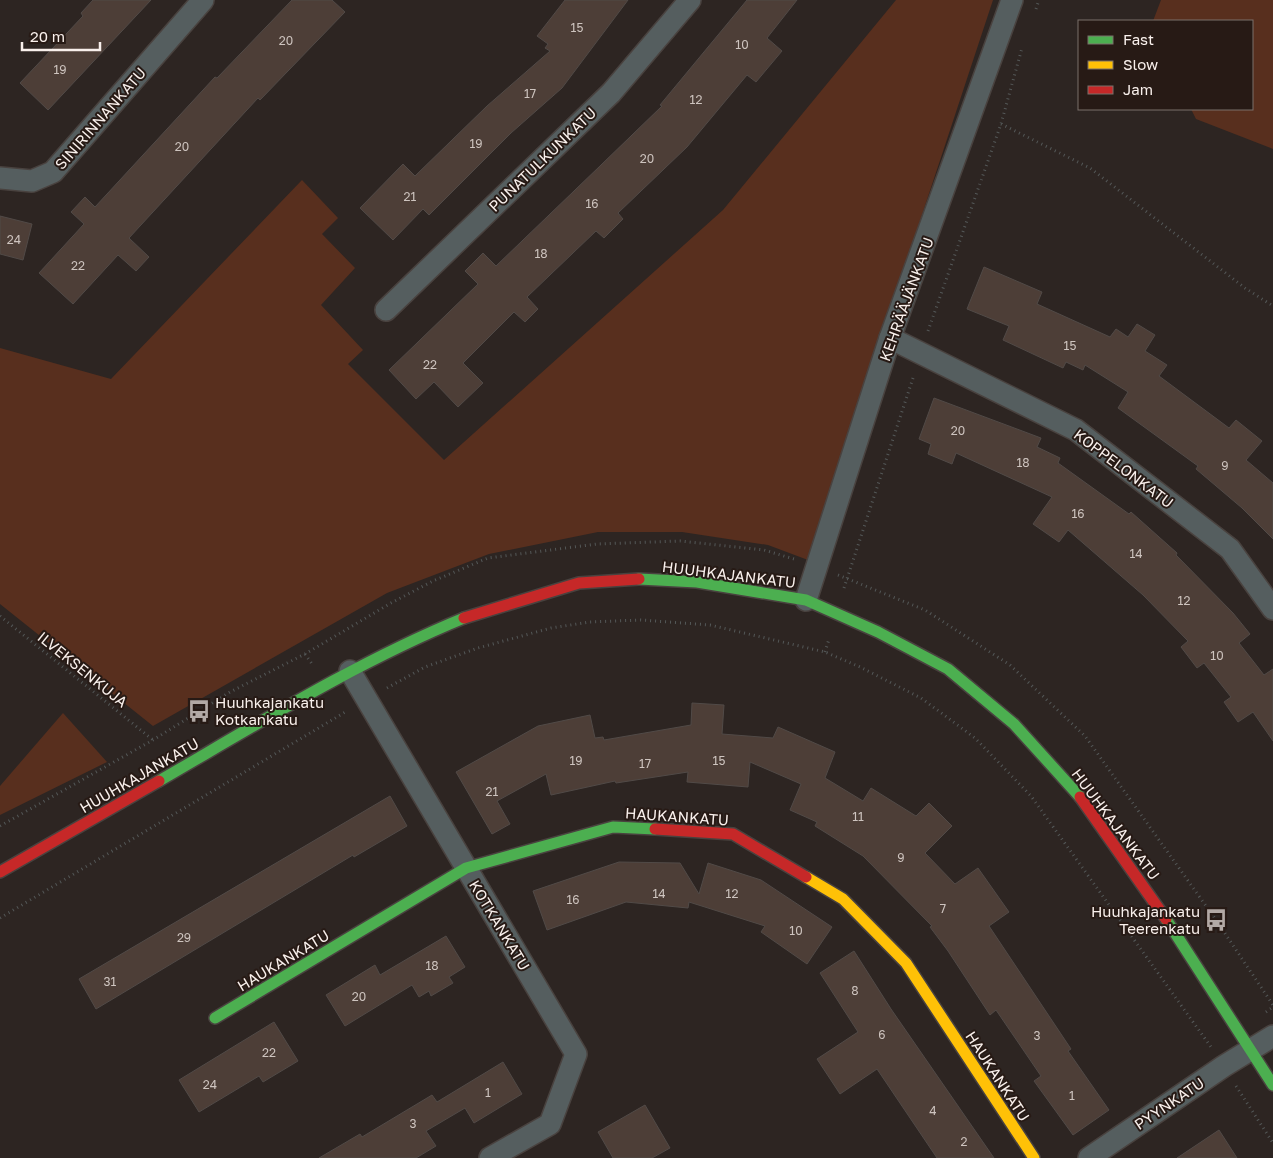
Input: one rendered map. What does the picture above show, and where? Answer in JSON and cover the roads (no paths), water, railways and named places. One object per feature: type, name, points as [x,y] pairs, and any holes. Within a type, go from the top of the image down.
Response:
[{"type":"street","name":"SINIRINNANKATU","points":[[0,178],[32,181],[53,172],[204,0]]},
{"type":"street","name":"PUNATULKUNKATU","points":[[386,310],[611,93],[690,0]]},
{"type":"street","name":"KEHRÄÄJÄNKATU","points":[[806,600],[890,338],[1012,0]]},
{"type":"street","name":"KOPPELONKATU","points":[[890,338],[1076,430],[1230,549],[1273,609]]},
{"type":"street","name":"HUUHKAJANKATU","points":[[0,872],[350,671],[411,640],[477,613],[580,583],[638,579],[697,582],[806,600],[878,632],[948,670],[1014,724],[1073,788],[1159,908],[1273,1085]]},
{"type":"street","name":"KOTKANKATU","points":[[350,671],[576,1054],[550,1124],[490,1158]]},
{"type":"street","name":"HAUKANKATU","points":[[215,1018],[466,868],[613,827],[733,834],[843,899],[906,963],[1034,1158]]},
{"type":"street","name":"PYYNKATU","points":[[1089,1158],[1224,1066],[1273,1036]]},
{"type":"place","name":"Huuhkajankatu Kotkankatu","points":[[199,711]]},
{"type":"place","name":"Huuhkajankatu Teerenkatu","points":[[1216,920]]}]
